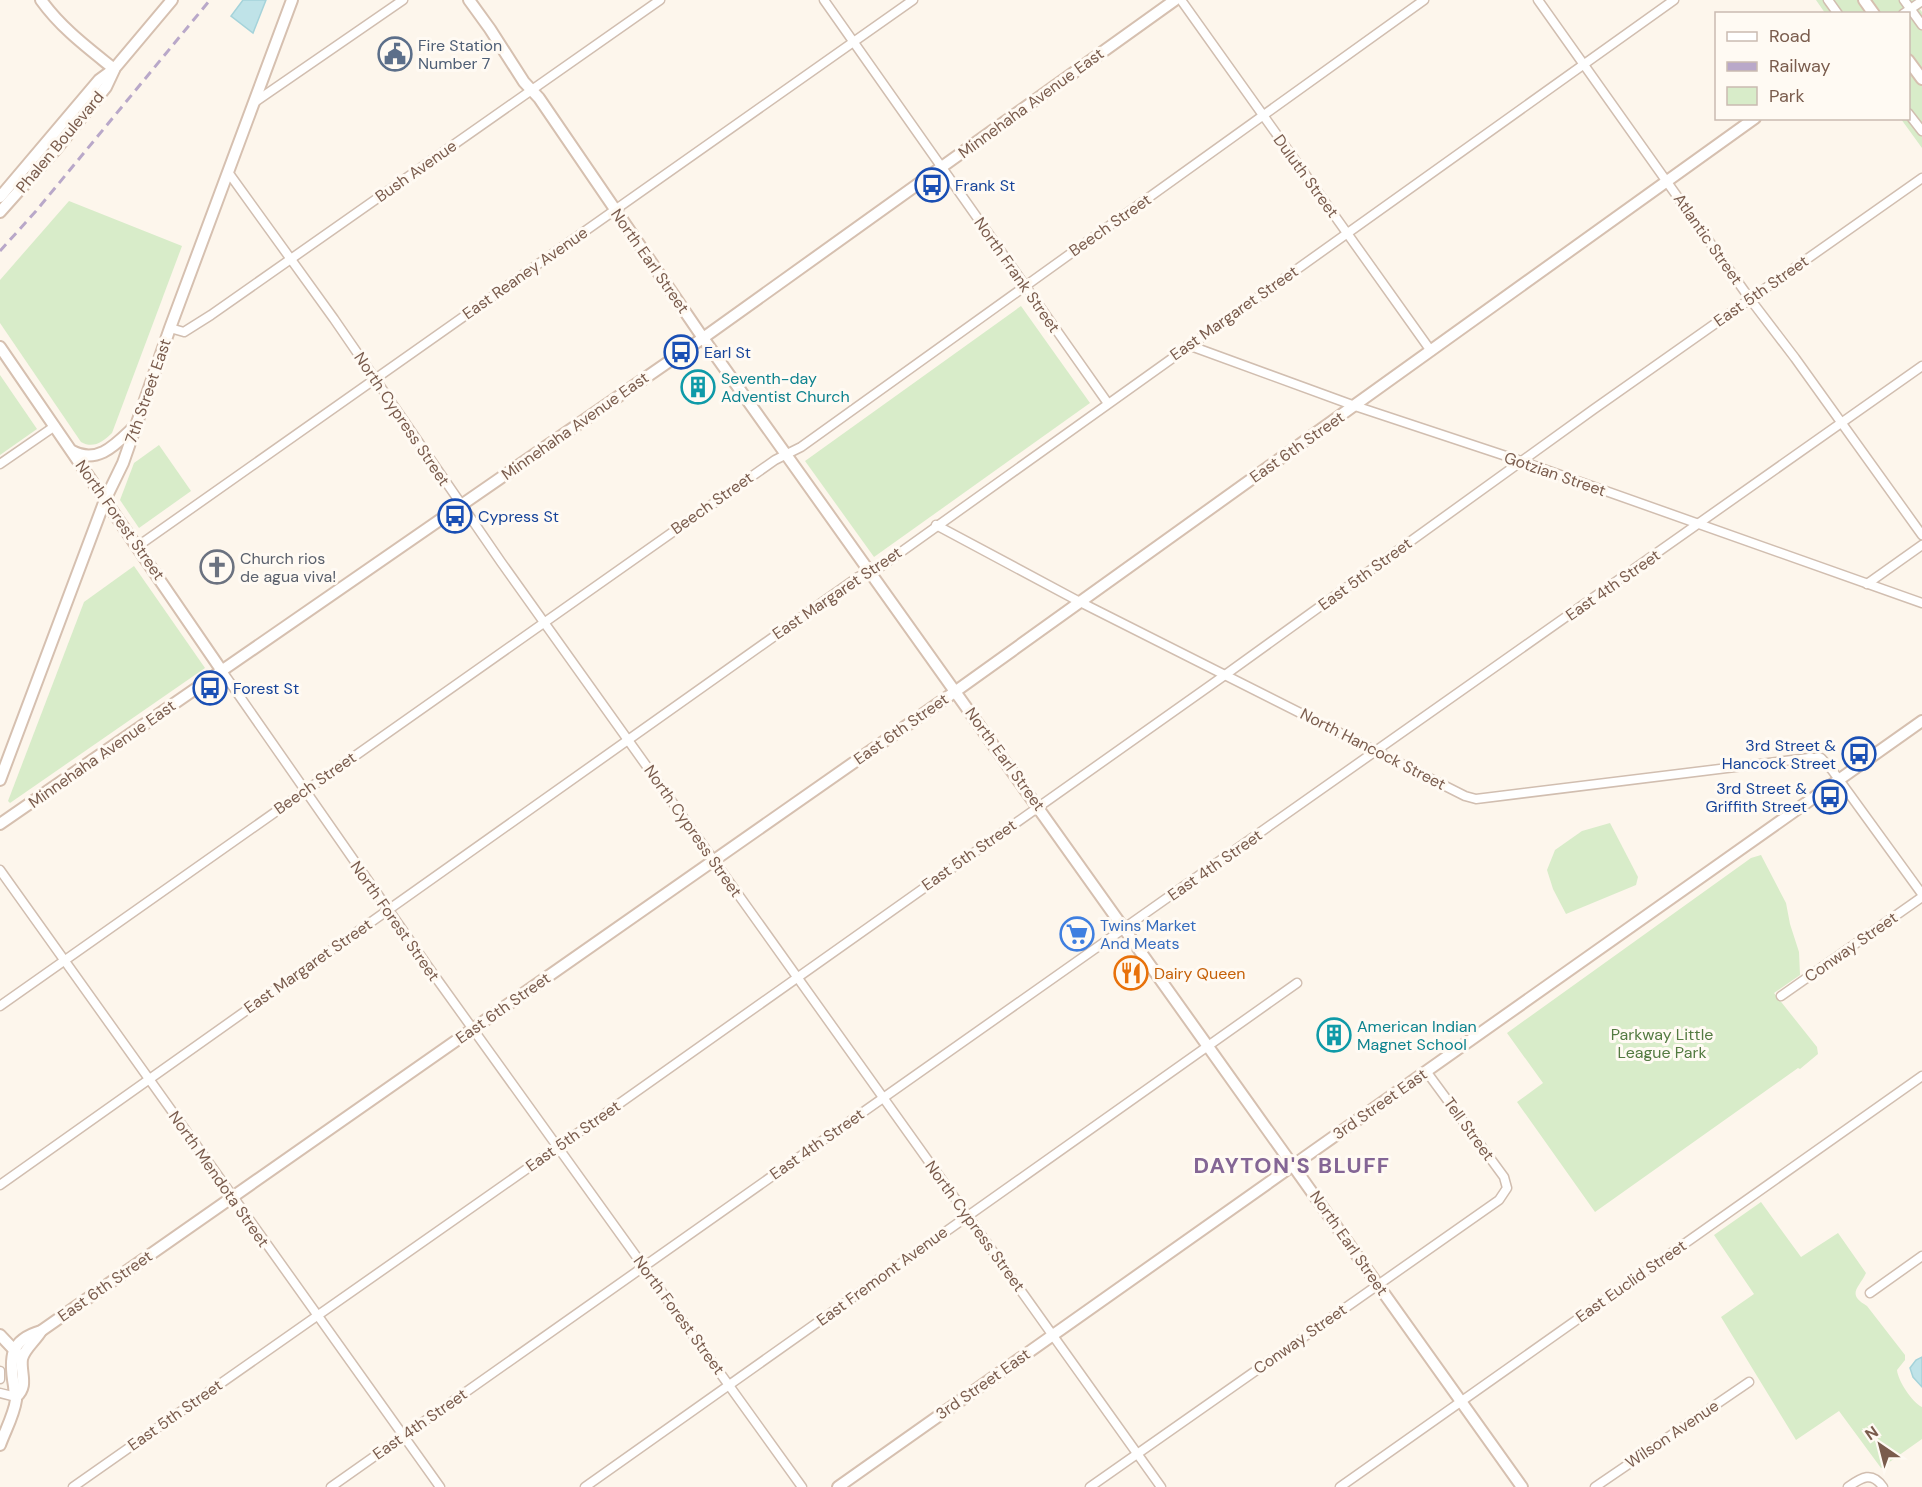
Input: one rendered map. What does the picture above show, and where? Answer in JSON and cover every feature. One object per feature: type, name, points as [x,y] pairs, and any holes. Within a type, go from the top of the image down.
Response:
[{"type":"street","points":[[41,0],[53,16],[79,41],[114,69]]},
{"type":"street","name":"Phalen Boulevard","points":[[0,197],[99,80],[114,69],[172,0]]},
{"type":"street","name":"7th Street East","points":[[0,780],[105,500],[123,463],[170,328],[292,0]]},
{"type":"street","points":[[255,102],[404,0]]},
{"type":"street","name":"North Earl Street","points":[[469,0],[703,338],[1522,1487]]},
{"type":"street","name":"Bush Avenue","points":[[170,328],[184,332],[660,0]]},
{"type":"street","name":"North Frank Street","points":[[824,0],[1107,402]]},
{"type":"street","name":"East Reaney Avenue","points":[[138,546],[913,0]]},
{"type":"street","name":"Minnehaha Avenue East","points":[[0,824],[703,338],[1175,0]]},
{"type":"street","name":"Duluth Street","points":[[1180,0],[1431,351]]},
{"type":"street","name":"Beech Street","points":[[0,1006],[786,453],[801,447],[1424,0]]},
{"type":"street","name":"Atlantic Street","points":[[1538,0],[1922,535]]},
{"type":"street","name":"East Margaret Street","points":[[0,1185],[858,577],[880,567],[1107,402],[1674,0]]},
{"type":"street","points":[[1904,0],[1907,11],[1922,0]]},
{"type":"street","points":[[1910,14],[1922,25]]},
{"type":"street","points":[[1910,63],[1922,79]]},
{"type":"street","name":"Phalen Boulevard","points":[[0,212],[57,148],[106,87],[114,69]]},
{"type":"street","points":[[1910,116],[1922,131]]},
{"type":"street","name":"East 6th Street","points":[[0,1445],[16,1396],[11,1363],[14,1349],[23,1338],[41,1331],[956,691],[1752,120]]},
{"type":"street","name":"North Cypress Street","points":[[228,172],[291,258],[461,505],[713,861],[1161,1487]]},
{"type":"street","name":"East 5th Street","points":[[73,1487],[1225,675],[1521,461],[1922,178]]},
{"type":"street","name":"Gotzian Street","points":[[1188,345],[1355,406],[1521,461],[1922,603]]},
{"type":"street","name":"North Forest Street","points":[[0,347],[388,909],[802,1487]]},
{"type":"street","name":"East 4th Street","points":[[331,1487],[1922,366]]},
{"type":"street","points":[[72,451],[86,457],[99,455],[114,446],[136,425]]},
{"type":"street","points":[[0,464],[55,426]]},
{"type":"street","name":"North Hancock Street","points":[[936,525],[1080,602],[1377,752],[1476,799],[1817,757],[1825,760],[1839,779]]},
{"type":"street","points":[[1867,584],[1922,545]]},
{"type":"street","name":"3rd Street East","points":[[838,1487],[1922,721]]},
{"type":"street","points":[[1839,779],[1922,896]]},
{"type":"street","name":"North Mendota Street","points":[[0,870],[440,1487]]},
{"type":"street","name":"Conway Street","points":[[1781,996],[1922,896]]},
{"type":"street","name":"East Fremont Avenue","points":[[585,1487],[1297,983]]},
{"type":"street","name":"Tell Street","points":[[1426,1071],[1504,1177],[1507,1188]]},
{"type":"street","name":"East Euclid Street","points":[[1340,1487],[1922,1076]]},
{"type":"street","name":"Conway Street","points":[[1090,1487],[1499,1200],[1507,1188]]},
{"type":"street","points":[[1870,1293],[1922,1256]]},
{"type":"street","name":"East 6th Street","points":[[16,1396],[24,1384],[22,1362],[24,1355],[41,1331]]},
{"type":"street","points":[[0,1335],[14,1349],[22,1362]]},
{"type":"street","points":[[0,1371],[0,1379]]},
{"type":"street","name":"Wilson Avenue","points":[[1595,1487],[1749,1382]]},
{"type":"street","points":[[0,1393],[16,1396]]},
{"type":"street","points":[[1848,1487],[1864,1476],[1875,1478],[1883,1487]]},
{"type":"green space","points":[[1816,0],[1913,0],[1922,12],[1922,148],[1902,120],[1910,120],[1910,12],[1824,12]]},
{"type":"green space","points":[[69,201],[182,246],[112,433],[94,445],[81,442],[0,323],[0,280]]},
{"type":"green space","points":[[1021,306],[1090,403],[874,557],[805,461]]},
{"type":"green space","points":[[0,375],[37,429],[0,455]]},
{"type":"green space","points":[[159,445],[191,491],[139,528],[120,500],[134,463]]},
{"type":"green space","points":[[134,566],[205,668],[10,803],[8,801],[84,602]]},
{"type":"green space","points":[[1610,823],[1638,877],[1636,885],[1566,914],[1553,889],[1547,870],[1555,850],[1582,831]]},
{"type":"green space","name":"Parkway Little League Park","points":[[1761,855],[1786,903],[1799,952],[1800,975],[1774,993],[1817,1047],[1818,1054],[1800,1069],[1798,1068],[1595,1212],[1517,1102],[1543,1083],[1507,1033],[1751,858]]},
{"type":"green space","points":[[1761,1202],[1801,1257],[1838,1233],[1866,1273],[1856,1291],[1857,1298],[1867,1306],[1905,1355],[1905,1360],[1897,1370],[1906,1391],[1922,1407],[1922,1439],[1881,1468],[1839,1411],[1796,1440],[1721,1317],[1754,1294],[1714,1235]]},
{"type":"water","points":[[243,0],[266,0],[253,33],[231,16]]},
{"type":"water","points":[[1922,1357],[1922,1387],[1913,1377],[1910,1368],[1916,1360]]},
{"type":"railway","points":[[0,251],[36,211],[210,0]]},
{"type":"place","name":"Fire Station Number 7","points":[[395,54]]},
{"type":"place","name":"Frank St","points":[[932,185]]},
{"type":"place","name":"Earl St","points":[[681,352]]},
{"type":"place","name":"Seventh-day Adventist Church","points":[[698,387]]},
{"type":"place","name":"Cypress St","points":[[455,516]]},
{"type":"place","name":"Church rios de agua viva!","points":[[217,567]]},
{"type":"place","name":"Forest St","points":[[210,688]]},
{"type":"place","name":"3rd Street & Hancock Street","points":[[1859,754]]},
{"type":"place","name":"3rd Street & Griffith Street","points":[[1830,797]]},
{"type":"place","name":"Twins Market And Meats","points":[[1077,934]]},
{"type":"place","name":"Dairy Queen","points":[[1131,973]]},
{"type":"place","name":"American Indian Magnet School","points":[[1334,1035]]},
{"type":"district","name":"DAYTON'S BLUFF","points":[[1292,1165]]}]
